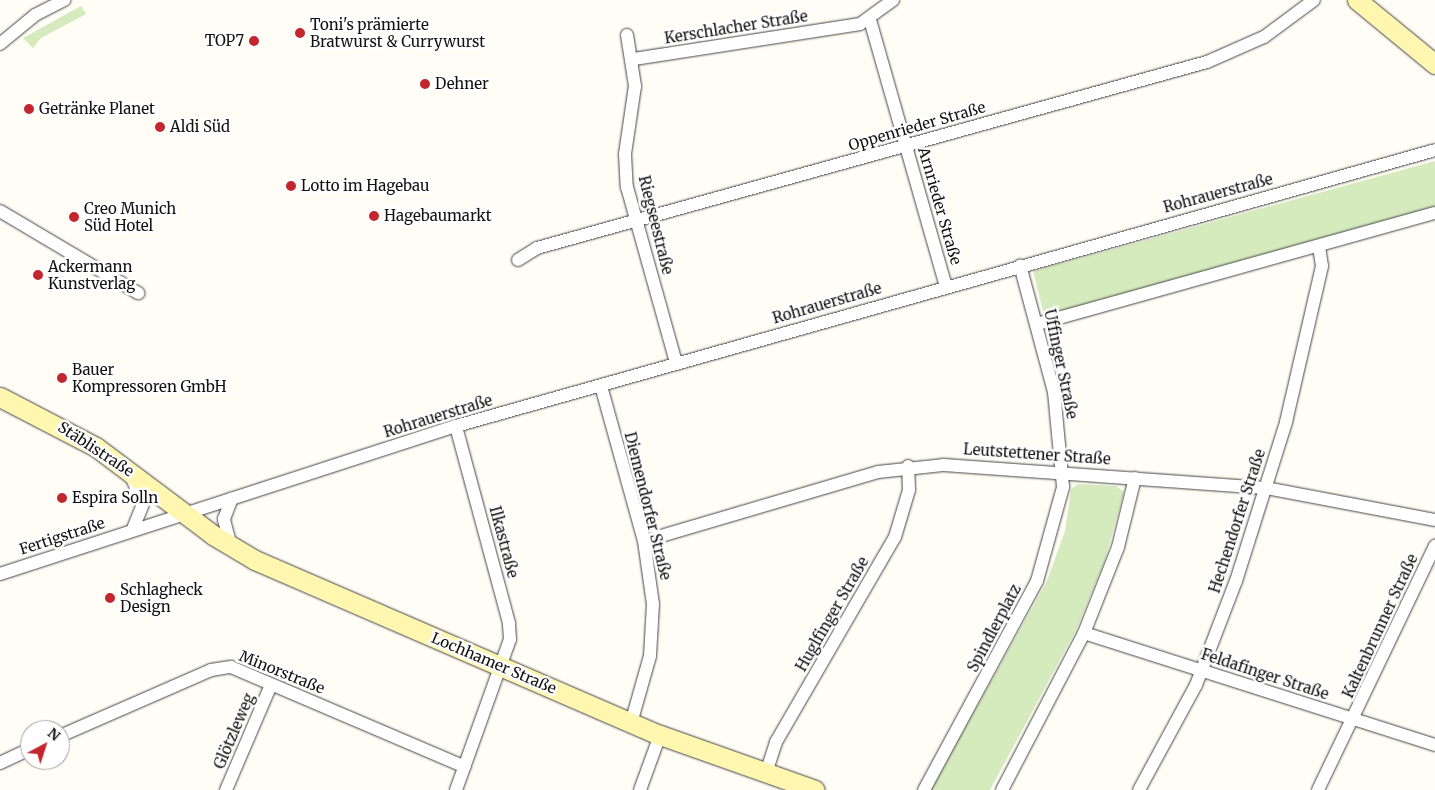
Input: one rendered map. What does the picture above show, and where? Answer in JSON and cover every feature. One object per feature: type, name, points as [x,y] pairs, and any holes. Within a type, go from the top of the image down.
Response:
[{"type":"main road","points":[[1357,0],[1435,64]]},
{"type":"main road","name":"Stäblistraße","points":[[0,397],[45,417],[126,468],[185,513]]},
{"type":"main road","name":"Lochhamer Straße","points":[[185,513],[231,546],[631,723],[815,790]]},
{"type":"street","points":[[0,44],[35,15],[64,0]]},
{"type":"street","points":[[870,20],[893,0]]},
{"type":"street","name":"Oppenrieder Straße","points":[[518,260],[537,248],[1206,62],[1264,37],[1314,0]]},
{"type":"street","name":"Kerschlacher Straße","points":[[634,59],[870,20]]},
{"type":"street","name":"Arnrieder Straße","points":[[870,20],[946,286]]},
{"type":"street","name":"Riegseestraße","points":[[627,35],[634,59],[625,154],[626,187],[676,363]]},
{"type":"street","name":"Rohrauerstraße","points":[[185,513],[456,426],[602,386],[676,363],[1020,265],[1435,150]]},
{"type":"street","points":[[0,211],[138,293]]},
{"type":"street","points":[[1038,324],[1319,248],[1435,213]]},
{"type":"street","name":"Hechendorfer Straße","points":[[1140,790],[1202,671],[1266,488],[1322,266],[1319,248]]},
{"type":"street","name":"Uffinger Straße","points":[[1020,265],[1038,324],[1054,392],[1065,471]]},
{"type":"street","name":"Diemendorfer Straße","points":[[602,386],[644,541],[653,629],[631,723]]},
{"type":"street","name":"Ilkastraße","points":[[456,426],[510,623],[502,666],[456,790]]},
{"type":"street","name":"Leutstettener Straße","points":[[644,541],[908,466],[1065,471],[1266,488],[1435,520]]},
{"type":"street","name":"Huglfinger Straße","points":[[766,773],[776,742],[895,537],[909,490],[908,466]]},
{"type":"street","points":[[126,468],[142,504],[134,530]]},
{"type":"street","name":"Spindlerplatz","points":[[924,790],[1037,581],[1058,513],[1065,471]]},
{"type":"street","points":[[1002,790],[1084,633],[1118,547],[1135,478]]},
{"type":"street","points":[[231,546],[224,519],[232,498]]},
{"type":"street","name":"Fertigstraße","points":[[0,574],[185,513]]},
{"type":"street","name":"Kaltenbrunner Straße","points":[[1318,790],[1355,720],[1435,546]]},
{"type":"street","name":"Feldafinger Straße","points":[[1084,633],[1435,745]]},
{"type":"street","name":"Minorstraße","points":[[70,732],[222,667],[271,685],[465,767]]},
{"type":"street","name":"Glötzleweg","points":[[226,790],[271,685]]},
{"type":"street","points":[[640,790],[660,735]]},
{"type":"street","points":[[0,763],[20,754]]},
{"type":"green space","points":[[81,6],[86,14],[41,38],[33,48],[23,38]]},
{"type":"green space","points":[[1435,161],[1435,208],[1303,248],[1044,315],[1033,271]]},
{"type":"green space","points":[[1078,484],[1116,486],[1124,492],[1105,560],[1076,630],[990,790],[930,790],[1046,583],[1065,531],[1071,489]]},
{"type":"place","name":"Toni's prämierte Bratwurst & Currywurst","points":[[300,33]]},
{"type":"place","name":"TOP7","points":[[254,41]]},
{"type":"place","name":"Dehner","points":[[425,84]]},
{"type":"place","name":"Getränke Planet","points":[[29,109]]},
{"type":"place","name":"Aldi Süd","points":[[160,127]]},
{"type":"place","name":"Lotto im Hagebau","points":[[291,186]]},
{"type":"place","name":"Hagebaumarkt","points":[[374,216]]},
{"type":"place","name":"Creo Munich Süd Hotel","points":[[74,217]]},
{"type":"place","name":"Ackermann Kunstverlag","points":[[38,275]]},
{"type":"place","name":"Bauer Kompressoren GmbH","points":[[62,378]]},
{"type":"place","name":"Espira Solln","points":[[62,498]]},
{"type":"place","name":"Schlagheck Design","points":[[110,598]]}]
